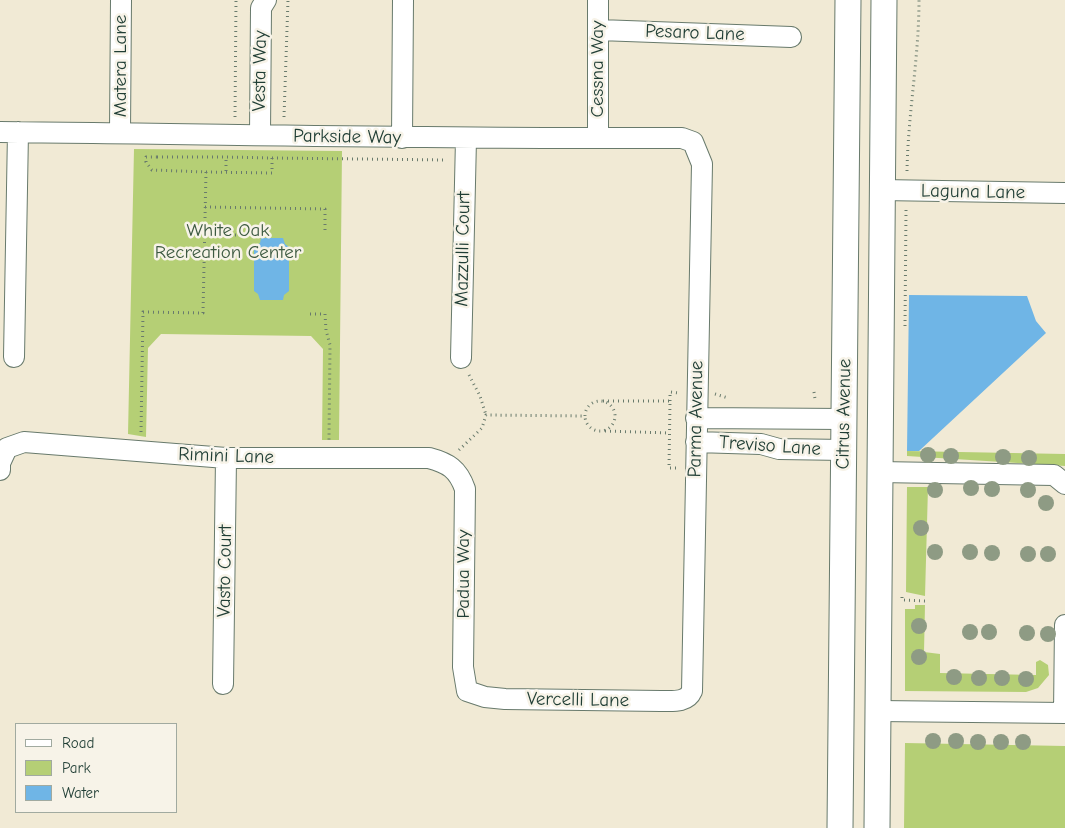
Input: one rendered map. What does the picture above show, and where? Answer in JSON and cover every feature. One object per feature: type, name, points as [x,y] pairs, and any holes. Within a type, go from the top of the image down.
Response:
[{"type":"main road","name":"Citrus Avenue","points":[[840,828],[848,0]]},
{"type":"main road","name":"Citrus Avenue","points":[[877,828],[884,0]]},
{"type":"street","name":"Matera Lane","points":[[120,132],[121,0]]},
{"type":"street","points":[[402,138],[403,0]]},
{"type":"street","name":"Cessna Way","points":[[598,0],[600,30],[598,138]]},
{"type":"street","name":"Vesta Way","points":[[260,134],[261,3]]},
{"type":"street","name":"Pesaro Lane","points":[[600,30],[791,37]]},
{"type":"street","name":"Parkside Way","points":[[9,132],[260,134],[466,139],[682,138],[693,142]]},
{"type":"street","points":[[9,132],[14,357]]},
{"type":"street","name":"Mazzulli Court","points":[[461,358],[466,139]]},
{"type":"street","name":"Parma Avenue","points":[[690,696],[693,672],[702,164],[693,142]]},
{"type":"street","name":"Laguna Lane","points":[[881,190],[1065,193]]},
{"type":"street","name":"Treviso Lane","points":[[696,418],[844,420]]},
{"type":"street","points":[[761,444],[762,419]]},
{"type":"street","name":"Rimini Lane","points":[[0,470],[0,463],[7,448],[24,442],[141,453],[226,458],[429,458],[446,463]]},
{"type":"street","name":"Treviso Lane","points":[[696,442],[761,444],[779,449],[844,450]]},
{"type":"street","name":"Vasto Court","points":[[223,684],[226,458]]},
{"type":"street","name":"Padua Way","points":[[446,463],[460,475],[464,489],[463,668],[467,691]]},
{"type":"street","points":[[879,472],[1054,475],[1065,484]]},
{"type":"street","points":[[878,711],[1065,713],[1065,626]]},
{"type":"street","name":"Vercelli Lane","points":[[467,691],[484,697],[515,699],[661,701],[684,699],[690,696]]},
{"type":"path","points":[[235,134],[236,0]]},
{"type":"path","points":[[284,135],[288,0]]},
{"type":"path","points":[[905,327],[908,126],[918,56],[919,0]]},
{"type":"path","points":[[157,133],[157,157]]},
{"type":"path","points":[[272,158],[272,173],[152,170],[146,162],[146,156],[465,160]]},
{"type":"path","points":[[226,157],[226,173]]},
{"type":"path","points":[[141,453],[142,312],[203,313],[206,172]]},
{"type":"path","points":[[206,207],[326,209],[325,234]]},
{"type":"path","points":[[205,235],[236,235]]},
{"type":"path","points":[[310,314],[325,314],[326,330],[330,345],[329,458]]},
{"type":"path","points":[[446,463],[482,428],[486,416],[480,396],[461,358]]},
{"type":"path","points":[[598,401],[670,401],[670,433],[599,432],[589,428],[584,416],[589,405],[598,401]]},
{"type":"path","points":[[603,401],[612,407],[615,416],[612,426],[604,431]]},
{"type":"path","points":[[486,416],[584,416]]},
{"type":"path","points":[[902,590],[902,600],[926,601]]},
{"type":"green space","name":"White Oak Recreation Center","points":[[134,149],[342,151],[339,440],[322,440],[323,349],[311,336],[161,334],[148,348],[146,437],[128,434]]},
{"type":"green space","points":[[907,451],[1065,454],[1065,466],[907,456]]},
{"type":"green space","points":[[907,487],[928,487],[925,596],[906,592]]},
{"type":"green space","points":[[915,605],[925,605],[924,652],[940,654],[940,673],[1036,675],[1036,662],[1040,660],[1048,665],[1049,675],[1038,688],[1026,692],[905,691],[905,609],[915,609]]},
{"type":"green space","points":[[905,743],[1065,746],[1065,828],[904,828]]},
{"type":"water","points":[[261,238],[283,238],[285,244],[289,247],[289,291],[284,295],[283,300],[260,300],[258,294],[254,291],[254,247],[260,243]]},
{"type":"water","points":[[909,295],[1027,296],[1036,321],[1046,333],[919,451],[907,451]]}]
